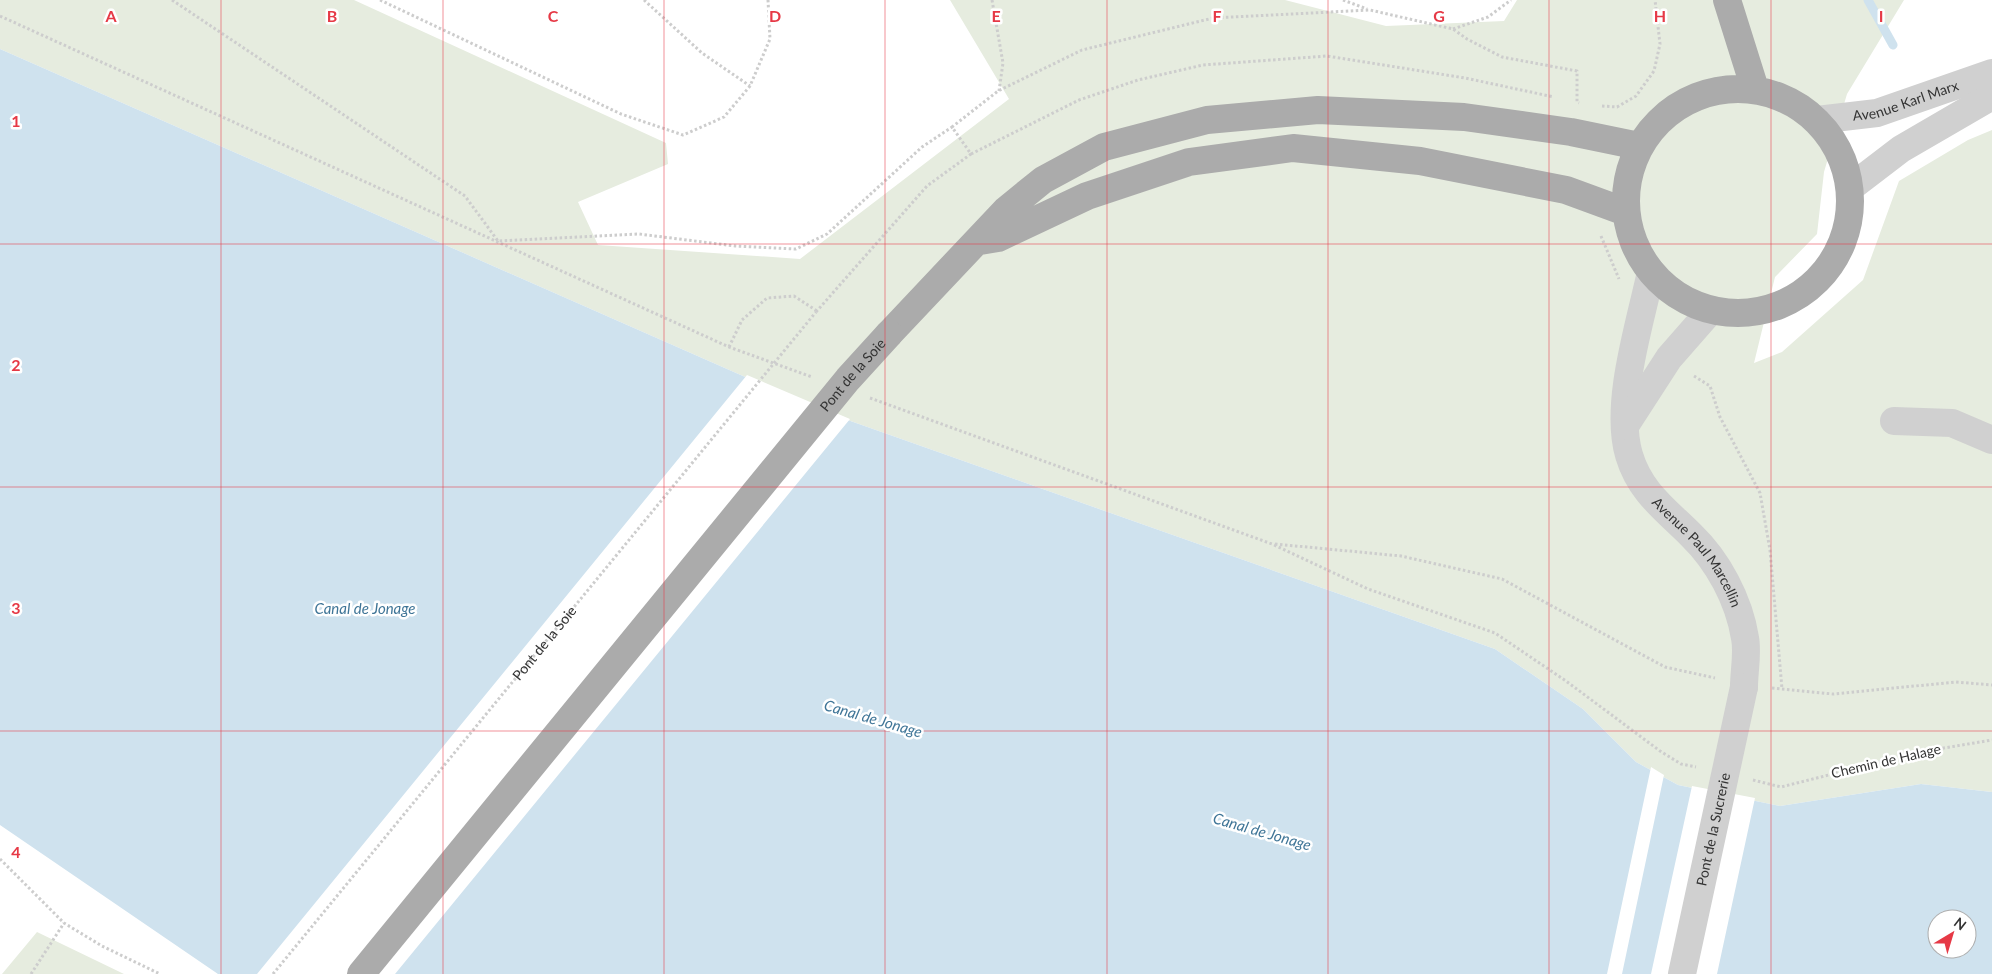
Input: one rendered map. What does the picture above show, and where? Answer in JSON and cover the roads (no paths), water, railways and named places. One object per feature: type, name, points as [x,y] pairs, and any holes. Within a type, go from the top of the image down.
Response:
[{"type":"main road","points":[[1727,0],[1755,89]]},
{"type":"main road","points":[[1735,88],[1755,89],[1778,95],[1799,106],[1817,120],[1833,140],[1844,163],[1850,188],[1850,210],[1847,231],[1828,270],[1813,285],[1795,298],[1775,307],[1754,312],[1732,313],[1711,310],[1678,296],[1651,272],[1634,244],[1626,212],[1627,182],[1639,146],[1660,119],[1677,106],[1695,96],[1714,90],[1735,88]]},
{"type":"main road","name":"Pont de la Soie","points":[[361,974],[848,379],[979,242],[1006,210],[1043,180],[1104,148],[1207,120],[1318,110],[1464,117],[1571,132],[1639,146]]},
{"type":"main road","points":[[979,242],[998,238],[1087,196],[1189,162],[1293,148],[1420,161],[1566,190],[1626,212]]},
{"type":"street","name":"Avenue Karl Marx","points":[[1817,120],[1877,113],[1992,73]]},
{"type":"street","name":"Avenue Karl Marx","points":[[1850,188],[1901,149],[1992,96]]},
{"type":"street","name":"Avenue Paul Marcellin","points":[[1651,272],[1627,380],[1626,426],[1628,454],[1640,484],[1693,536],[1720,570],[1735,602],[1746,638],[1744,687]]},
{"type":"street","points":[[1626,426],[1669,358],[1711,310]]},
{"type":"street","points":[[1894,421],[1952,424],[1992,440]]},
{"type":"street","name":"Pont de la Sucrerie","points":[[1682,974],[1744,687]]},
{"type":"water","name":"Canal de Jonage","points":[[0,49],[825,412],[1495,649],[1583,709],[1636,762],[1678,785],[1780,806],[1921,784],[1992,792],[1992,974],[218,974],[0,825]]},
{"type":"waterway","points":[[1868,0],[1893,45]]}]
